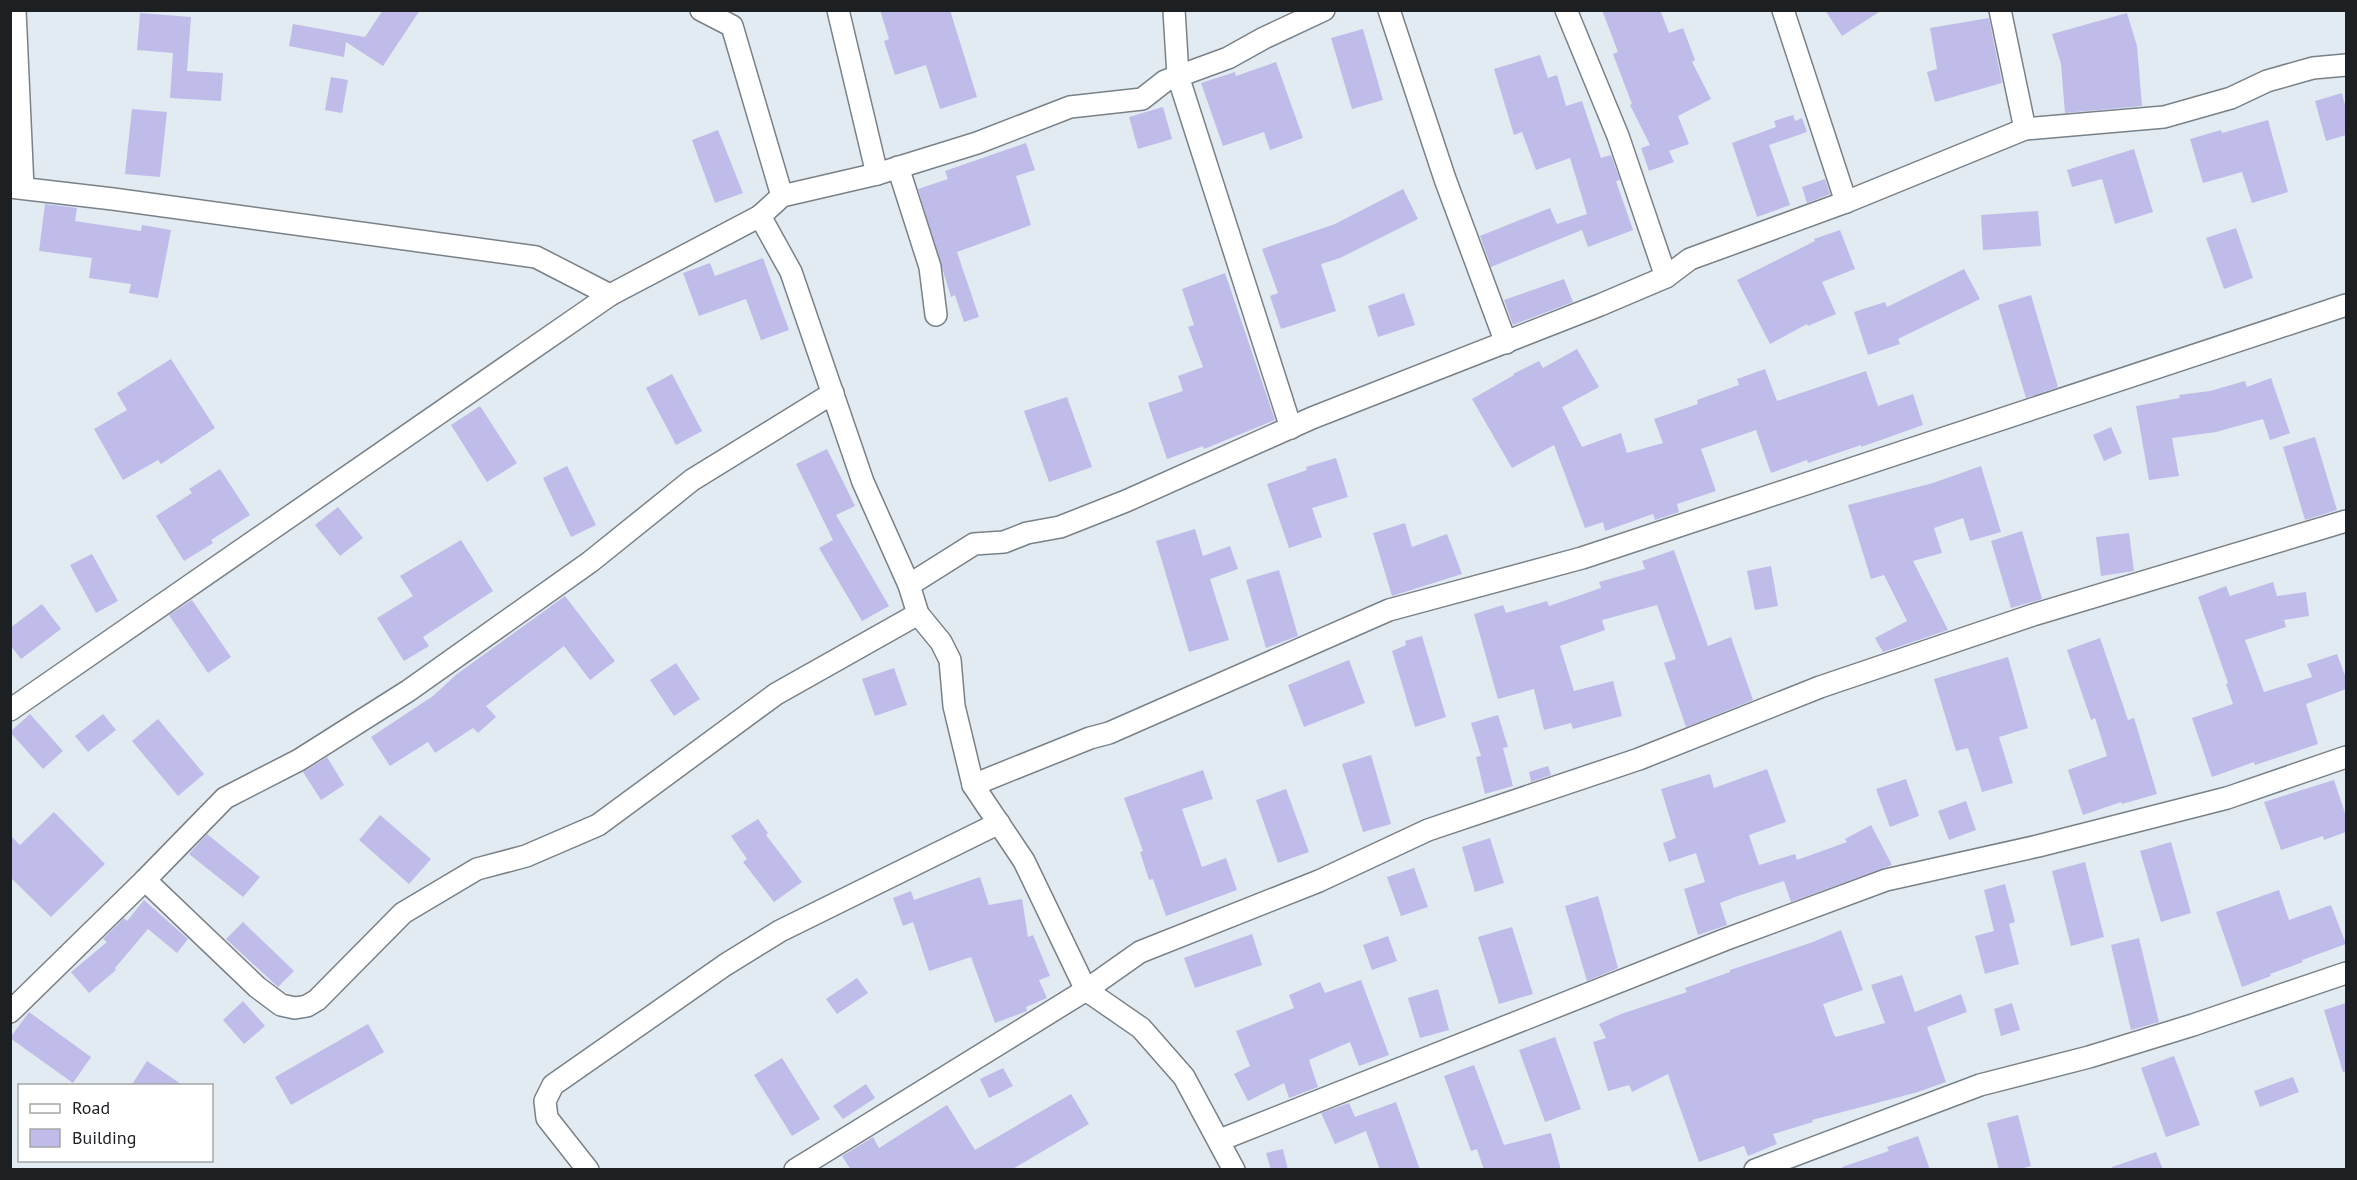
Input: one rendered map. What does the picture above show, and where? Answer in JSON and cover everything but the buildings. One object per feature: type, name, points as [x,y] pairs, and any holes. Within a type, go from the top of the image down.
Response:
[{"type":"street","points":[[15,10],[17,188],[113,198],[536,257],[610,295]]},
{"type":"street","points":[[701,10],[729,18],[782,196]]},
{"type":"street","points":[[838,10],[877,174]]},
{"type":"street","points":[[1174,10],[1178,76],[1291,428]]},
{"type":"street","points":[[10,710],[610,295],[760,216],[782,196],[877,174],[977,143],[1070,107],[1142,99],[1165,81],[1228,58],[1324,10]]},
{"type":"street","points":[[1389,10],[1444,179],[1506,343]]},
{"type":"street","points":[[1566,10],[1618,136],[1665,277]]},
{"type":"street","points":[[1783,10],[1846,202]]},
{"type":"street","points":[[2000,10],[2025,129]]},
{"type":"street","points":[[909,585],[974,544],[1004,542],[1027,533],[1060,528],[1312,418],[1506,343],[1665,277],[1690,259],[1846,202],[2025,129],[2164,117],[2230,98],[2267,81],[2313,68],[2346,64]]},
{"type":"street","points":[[898,167],[930,267],[936,315]]},
{"type":"street","points":[[760,216],[791,272],[863,482],[909,585],[918,614],[940,642],[950,660],[954,706],[973,785],[1024,861],[1086,990],[1142,1028],[1184,1077],[1220,1140],[1234,1170]]},
{"type":"street","points":[[973,785],[1090,738],[1109,733],[1389,610],[1582,558],[2346,305]]},
{"type":"street","points":[[10,1012],[225,798],[298,760],[408,691],[590,562],[692,480],[833,393]]},
{"type":"street","points":[[795,1170],[1086,990],[1140,952],[1319,881],[1428,830],[1639,759],[1820,687],[2010,622],[2346,521]]},
{"type":"street","points":[[145,880],[257,987],[281,1005],[295,1008],[307,1006],[317,1000],[403,913],[477,869],[526,856],[598,825],[776,694],[918,614]]},
{"type":"street","points":[[1220,1140],[1724,940],[1886,880],[2038,846],[2227,798],[2346,757]]},
{"type":"street","points":[[588,1170],[547,1118],[545,1101],[553,1084],[725,965],[780,931],[999,824]]},
{"type":"street","points":[[1755,1170],[1980,1085],[2089,1058],[2346,973]]}]
